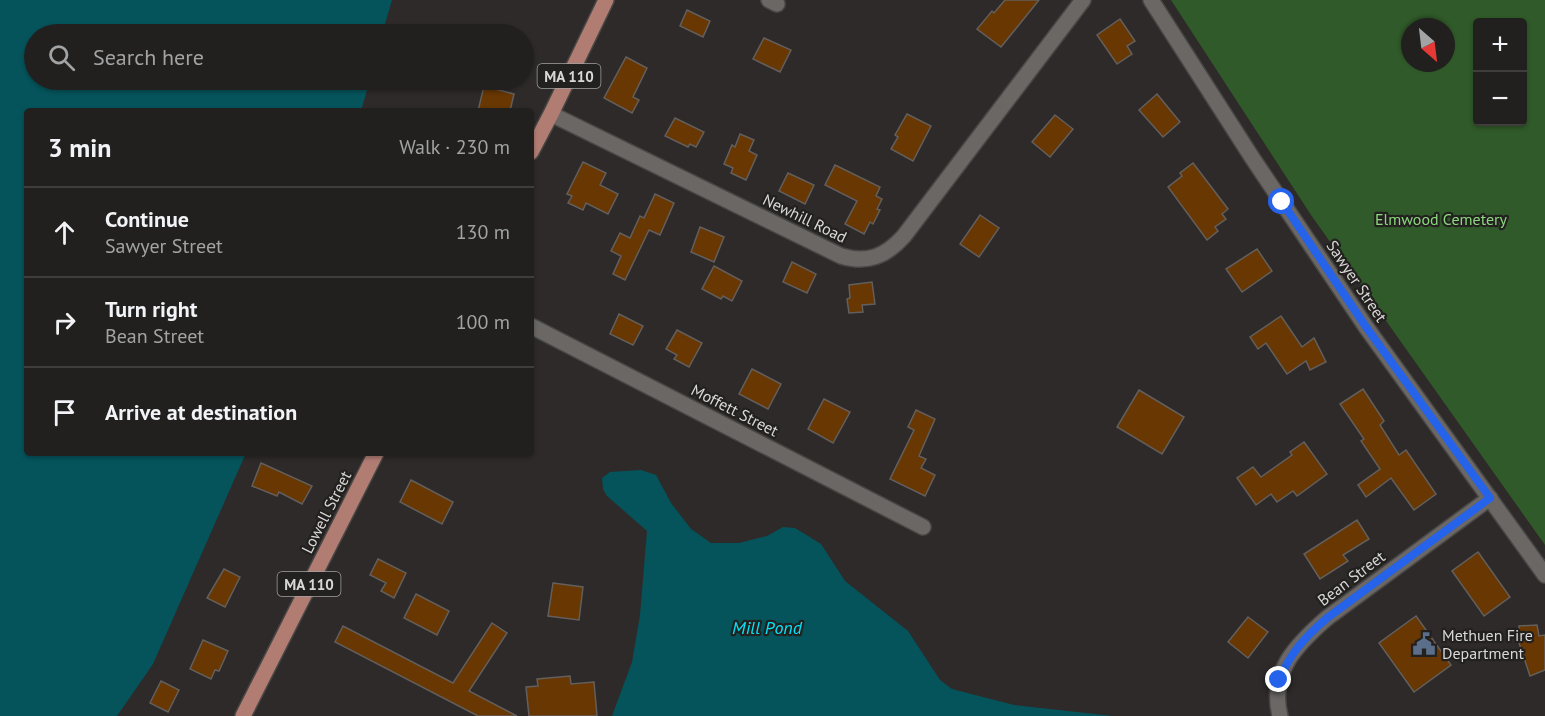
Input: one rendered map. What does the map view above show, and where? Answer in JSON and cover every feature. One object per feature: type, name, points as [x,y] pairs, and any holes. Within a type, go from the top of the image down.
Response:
[{"type":"main road","name":"MA 110","points":[[534,146],[606,0]]},
{"type":"main road","name":"Lowell Street","points":[[243,716],[374,456]]},
{"type":"street","name":"Newhill Road","points":[[551,114],[841,256],[868,260],[891,249],[904,236],[1083,0]]},
{"type":"street","name":"Sawyer Street","points":[[1151,0],[1323,263],[1545,575]]},
{"type":"street","name":"Moffett Street","points":[[534,328],[923,526]]},
{"type":"street","name":"Bean Street","points":[[1280,716],[1276,702],[1279,680],[1289,658],[1304,638],[1327,618],[1490,498]]},
{"type":"green space","name":"Elmwood Cemetery","points":[[1171,0],[1545,0],[1545,545],[1311,215]]},
{"type":"water","points":[[0,0],[392,0],[385,24],[24,24],[24,90],[367,90],[362,108],[24,108],[24,456],[245,456],[153,664],[117,716],[0,716]]},
{"type":"water","name":"Mill Pond","points":[[641,470],[656,475],[671,503],[691,529],[711,543],[739,543],[767,536],[783,527],[795,528],[821,544],[845,581],[908,631],[940,680],[952,689],[1014,705],[1113,716],[612,716],[632,662],[640,615],[647,531],[607,496],[603,489],[602,478],[610,472]]},
{"type":"building","points":[[1005,0],[1039,0],[1001,47],[977,29]]},
{"type":"building","points":[[687,10],[710,21],[703,37],[680,26]]},
{"type":"building","points":[[1120,19],[1135,41],[1127,46],[1132,54],[1117,64],[1097,35]]},
{"type":"building","points":[[764,38],[791,50],[780,72],[753,59]]},
{"type":"building","points":[[626,57],[647,68],[633,97],[639,100],[632,113],[604,98]]},
{"type":"building","points":[[483,90],[499,90],[514,94],[511,108],[479,108]]},
{"type":"building","points":[[1157,94],[1180,122],[1163,137],[1139,110]]},
{"type":"building","points":[[907,114],[931,126],[913,161],[891,149],[898,137],[895,135]]},
{"type":"building","points":[[1055,115],[1073,129],[1050,157],[1032,142]]},
{"type":"building","points":[[675,118],[704,132],[696,147],[690,144],[688,147],[665,136]]},
{"type":"building","points":[[740,134],[754,140],[749,151],[757,155],[746,180],[731,173],[733,168],[724,164],[732,145],[735,147]]},
{"type":"building","points":[[583,162],[606,173],[600,185],[618,194],[608,214],[586,203],[583,210],[568,203],[572,196],[567,194]]},
{"type":"building","points":[[1193,163],[1228,209],[1222,214],[1226,219],[1215,227],[1218,231],[1207,240],[1168,187]]},
{"type":"building","points":[[835,165],[880,187],[876,196],[882,199],[877,209],[880,210],[873,224],[870,222],[864,234],[845,224],[857,201],[825,185]]},
{"type":"building","points":[[788,173],[814,185],[805,204],[779,191]]},
{"type":"building","points":[[655,194],[674,203],[660,235],[649,230],[625,280],[613,274],[621,256],[611,251],[620,233],[630,238],[640,216],[644,218]]},
{"type":"building","points":[[980,215],[999,228],[979,257],[960,244]]},
{"type":"building","points":[[700,227],[724,237],[714,262],[691,252]]},
{"type":"building","points":[[1257,249],[1272,271],[1242,292],[1226,269]]},
{"type":"building","points":[[792,262],[816,274],[807,293],[783,282]]},
{"type":"building","points":[[714,266],[742,281],[732,301],[723,296],[721,299],[702,289]]},
{"type":"building","points":[[872,282],[875,304],[862,305],[863,312],[849,313],[847,299],[850,298],[849,285]]},
{"type":"building","points":[[619,314],[643,326],[633,345],[610,334]]},
{"type":"building","points":[[1281,316],[1302,347],[1314,338],[1326,362],[1310,370],[1306,361],[1287,374],[1266,343],[1258,349],[1250,337]]},
{"type":"building","points":[[677,330],[702,343],[689,367],[674,359],[677,355],[666,349]]},
{"type":"building","points":[[752,369],[781,384],[768,409],[739,394]]},
{"type":"building","points":[[1363,389],[1384,421],[1380,425],[1399,455],[1406,450],[1436,494],[1414,510],[1391,478],[1366,497],[1358,485],[1380,469],[1361,441],[1364,439],[1340,404]]},
{"type":"building","points":[[1139,390],[1184,417],[1162,454],[1117,427]]},
{"type":"building","points":[[824,399],[850,412],[833,443],[808,429]]},
{"type":"building","points":[[916,410],[935,419],[919,456],[926,459],[921,468],[935,475],[925,496],[890,479],[914,430],[908,427]]},
{"type":"building","points":[[1304,442],[1327,474],[1297,496],[1293,491],[1277,502],[1271,494],[1256,505],[1237,478],[1253,467],[1261,477],[1292,455],[1290,452]]},
{"type":"building","points":[[261,463],[312,486],[302,504],[279,492],[277,496],[252,486]]},
{"type":"building","points":[[411,480],[453,502],[442,524],[400,502]]},
{"type":"building","points":[[1357,520],[1369,539],[1343,555],[1348,561],[1320,579],[1304,554]]},
{"type":"building","points":[[1478,552],[1510,597],[1484,616],[1452,571]]},
{"type":"building","points":[[378,559],[406,573],[394,598],[381,591],[386,583],[370,575]]},
{"type":"building","points":[[224,569],[240,577],[225,607],[207,598]]},
{"type":"building","points":[[553,583],[583,587],[579,620],[548,616]]},
{"type":"building","points":[[416,594],[449,611],[437,635],[404,618]]},
{"type":"building","points":[[1416,616],[1451,665],[1414,692],[1379,643]]},
{"type":"building","points":[[1248,617],[1268,632],[1248,658],[1228,642]]},
{"type":"building","points":[[492,623],[507,633],[469,691],[517,716],[478,716],[335,642],[343,626],[453,683]]},
{"type":"building","points":[[1537,625],[1539,636],[1545,635],[1545,670],[1530,676],[1519,643],[1519,626]]},
{"type":"building","points":[[203,640],[228,651],[219,671],[215,670],[211,679],[190,669]]},
{"type":"building","points":[[570,676],[571,684],[594,682],[597,716],[529,716],[526,687],[538,686],[537,679]]},
{"type":"building","points":[[161,681],[179,690],[168,712],[150,703]]},
{"type":"place","name":"Methuen Fire Department","points":[[1424,644]]},
{"type":"route","points":[[1279,680],[1289,658],[1304,638],[1327,618],[1490,498],[1366,327],[1282,202]]}]
